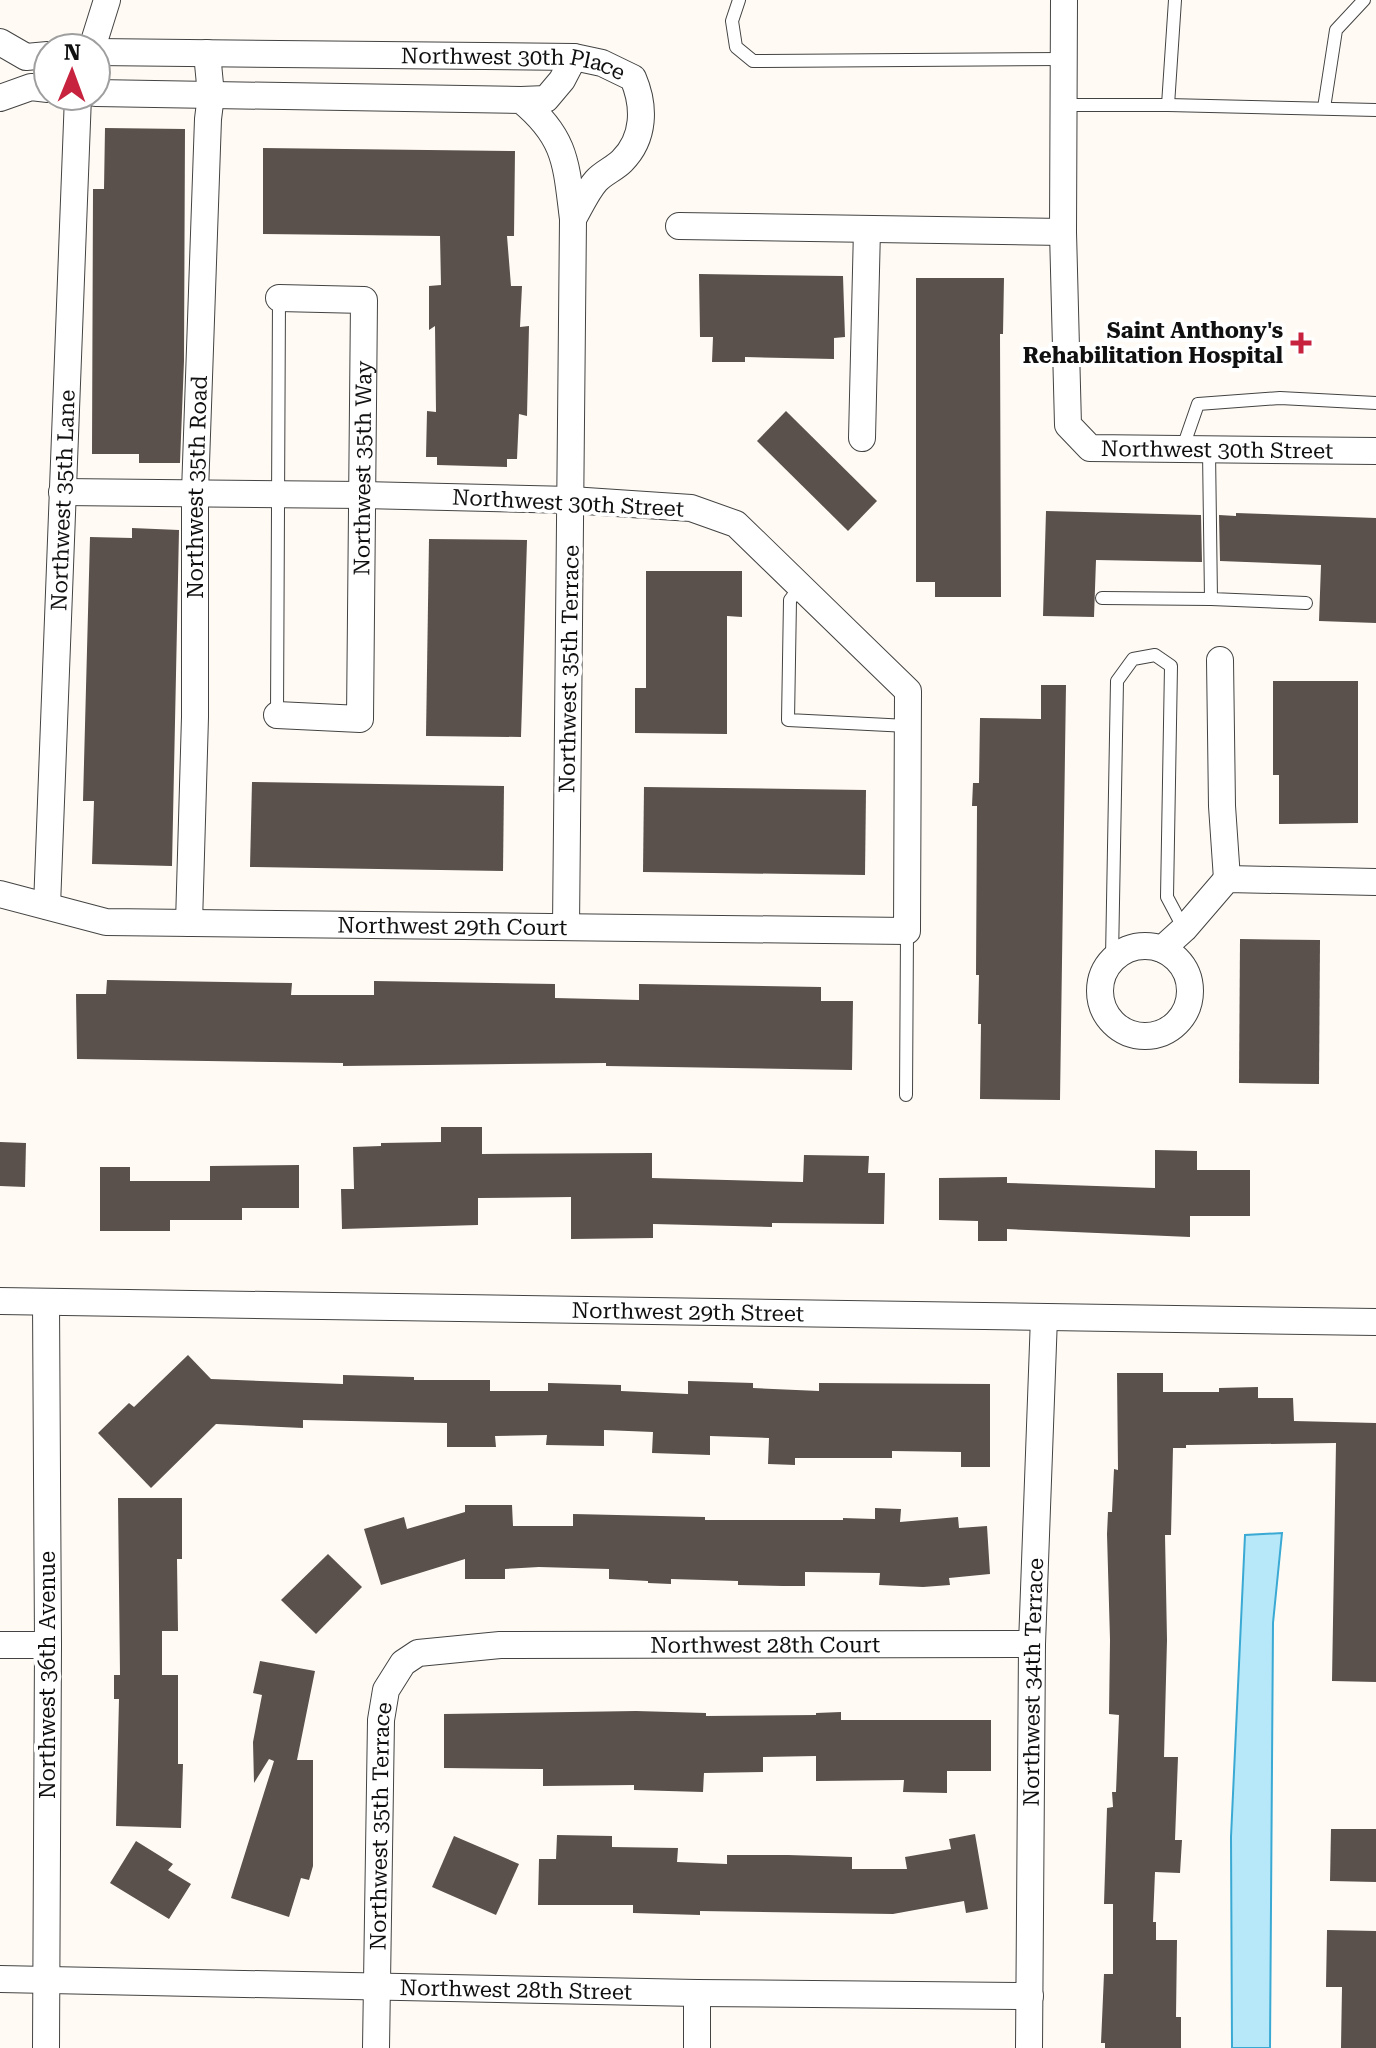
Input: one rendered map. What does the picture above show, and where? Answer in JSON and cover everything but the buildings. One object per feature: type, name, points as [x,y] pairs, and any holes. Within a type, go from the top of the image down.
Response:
[{"type":"street","points":[[99,32],[107,0]]},
{"type":"street","points":[[679,226],[1063,232],[1064,0]]},
{"type":"street","points":[[0,42],[26,57],[32,56]]},
{"type":"street","name":"Northwest 30th Place","points":[[112,50],[574,57],[602,63],[633,78],[641,99],[636,143],[622,161],[596,181],[573,219]]},
{"type":"street","name":"Northwest 35th Road","points":[[189,923],[195,717],[195,492],[211,95],[207,53]]},
{"type":"street","points":[[521,100],[546,99],[562,80],[574,57]]},
{"type":"street","points":[[0,98],[32,87]]},
{"type":"street","name":"Northwest 30th Place","points":[[112,93],[521,100],[544,119],[565,157],[573,219]]},
{"type":"street","name":"Northwest 35th Lane","points":[[47,906],[77,112]]},
{"type":"street","name":"Northwest 35th Terrace","points":[[566,927],[573,219]]},
{"type":"street","points":[[862,438],[867,229]]},
{"type":"street","name":"Northwest 30th Street","points":[[1063,232],[1068,425],[1090,448],[1209,451],[1376,447]]},
{"type":"street","name":"Northwest 35th Way","points":[[277,715],[360,719],[364,300],[279,298]]},
{"type":"street","name":"Northwest 30th Street","points":[[62,492],[571,500],[691,508],[736,524],[908,691],[907,931]]},
{"type":"street","points":[[1162,949],[1184,929],[1227,879],[1222,806],[1220,660]]},
{"type":"street","points":[[1227,879],[1376,882]]},
{"type":"street","name":"Northwest 29th Court","points":[[0,894],[106,922],[907,931]]},
{"type":"street","points":[[1145,946],[1162,949],[1177,959],[1187,974],[1190,991],[1187,1009],[1177,1023],[1162,1033],[1144,1037],[1127,1033],[1112,1023],[1102,1008],[1099,991],[1102,973],[1112,958],[1127,949],[1145,946]]},
{"type":"street","name":"Northwest 29th Street","points":[[0,1301],[1376,1322]]},
{"type":"street","name":"Northwest 36th Avenue","points":[[46,1302],[46,2048]]},
{"type":"street","name":"Northwest 34th Terrace","points":[[1029,2048],[1032,1644],[1044,1317]]},
{"type":"street","name":"Northwest 28th Court","points":[[500,1645],[1032,1644]]},
{"type":"street","points":[[0,1645],[48,1645]]},
{"type":"street","name":"Northwest 35th Terrace","points":[[376,2048],[381,1720],[386,1690],[403,1663],[418,1653],[500,1645]]},
{"type":"street","name":"Northwest 28th Street","points":[[0,1979],[697,1993],[1030,1996]]},
{"type":"street","points":[[697,1993],[697,2048]]},
{"type":"lane","points":[[739,0],[732,21],[736,47],[753,61],[1064,59]]},
{"type":"lane","points":[[1168,105],[1175,0]]},
{"type":"lane","points":[[1324,108],[1336,30],[1364,0]]},
{"type":"lane","points":[[1064,105],[1376,110]]},
{"type":"lane","points":[[277,715],[279,298]]},
{"type":"lane","points":[[1182,450],[1198,404],[1280,398],[1376,403]]},
{"type":"lane","points":[[1209,451],[1211,599]]},
{"type":"lane","points":[[801,586],[790,600],[788,720],[908,726]]},
{"type":"lane","points":[[1102,598],[1306,603]]},
{"type":"lane","points":[[1112,958],[1117,681],[1133,659],[1155,655],[1171,666],[1167,897],[1184,929]]},
{"type":"lane","points":[[906,1095],[907,931]]},
{"type":"water","points":[[1282,1533],[1273,1623],[1270,2048],[1232,2048],[1231,1837],[1245,1535]]},
{"type":"place","name":"Saint Anthony's Rehabilitation Hospital","points":[[1301,343]]}]
